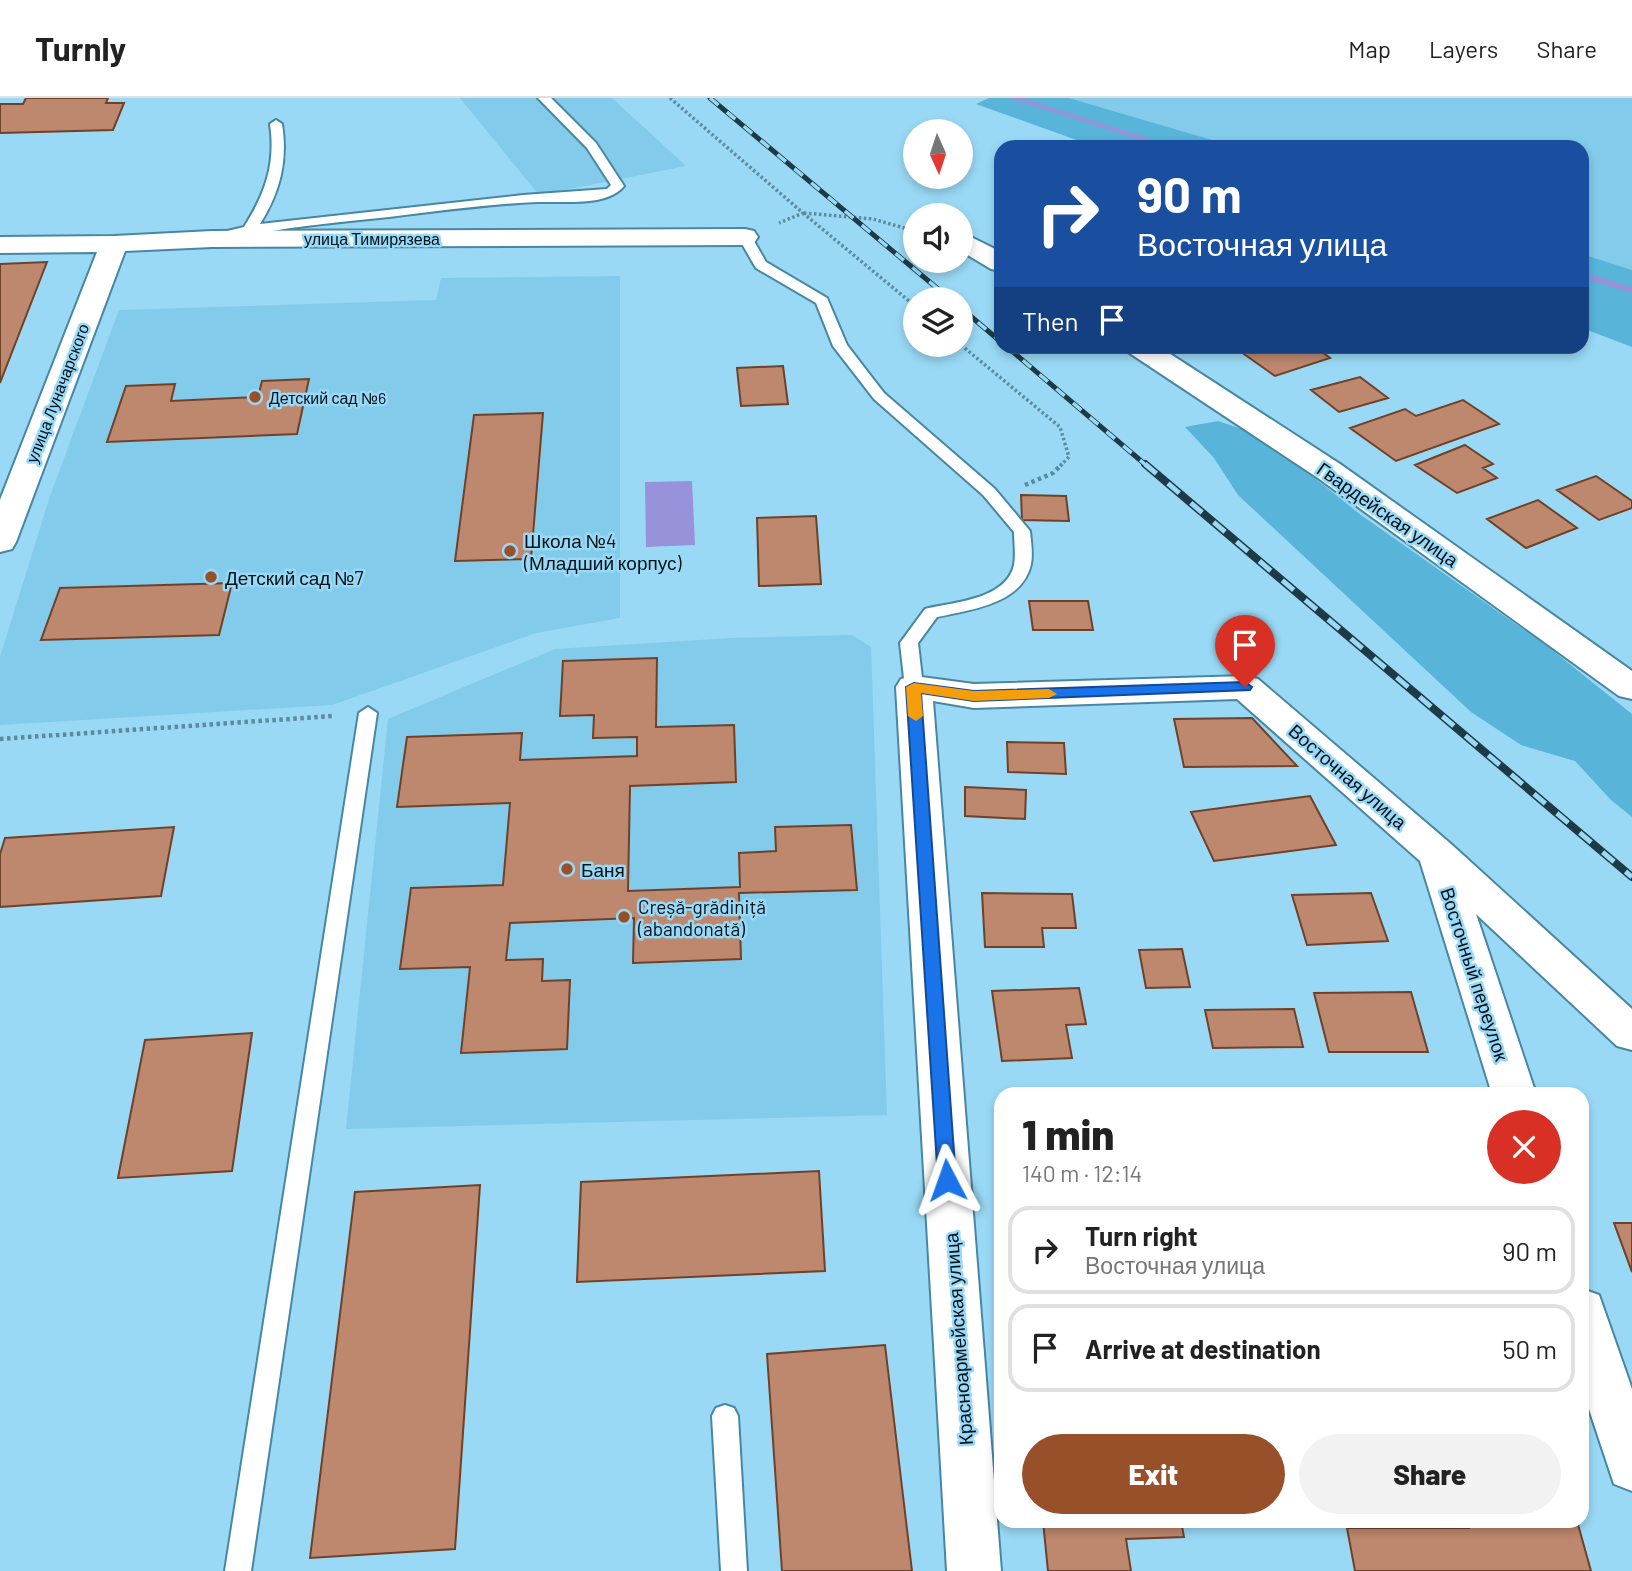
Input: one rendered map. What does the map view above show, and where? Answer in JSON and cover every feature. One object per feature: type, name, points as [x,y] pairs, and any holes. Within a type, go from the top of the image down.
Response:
[{"type":"street","name":"улица Тимирязева","points":[[0,245],[114,244],[212,239],[745,237]]},
{"type":"street","name":"улица Луначарского","points":[[0,542],[114,244]]},
{"type":"street","points":[[973,247],[994,259]]},
{"type":"street","name":"Гвардейская улица","points":[[1150,354],[1329,471],[1632,688]]},
{"type":"street","name":"Восточная улица","points":[[914,687],[974,696],[1245,687],[1437,854],[1632,1034]]},
{"type":"street","name":"Красноармейская улица","points":[[914,687],[974,1571]]},
{"type":"street","name":"Восточный переулок","points":[[1437,854],[1512,1087]]},
{"type":"street","points":[[1589,1332],[1632,1467]]},
{"type":"lane","points":[[212,239],[249,230],[466,204],[561,199],[611,192],[618,186],[592,146],[544,98]]},
{"type":"lane","points":[[249,230],[268,201],[281,149],[276,124]]},
{"type":"lane","points":[[745,237],[761,265],[822,301],[840,346],[879,396],[995,498],[1022,531],[1021,569],[1006,591],[974,603],[931,612],[909,643],[914,687]]},
{"type":"lane","points":[[238,1571],[368,713]]},
{"type":"lane","points":[[725,1416],[734,1571]]},
{"type":"path","points":[[670,98],[903,296]]},
{"type":"path","points":[[745,237],[803,213],[873,219],[903,228]]},
{"type":"path","points":[[973,355],[1060,427],[1069,457],[1053,472],[995,498]]},
{"type":"path","points":[[0,739],[368,713]]},
{"type":"shaded area","points":[[460,98],[612,98],[686,166],[539,195]]},
{"type":"shaded area","points":[[989,98],[1069,98],[1212,140],[1076,140],[976,104]]},
{"type":"shaded area","points":[[1069,98],[1632,98],[1632,270],[1589,256],[1589,140],[1212,140]]},
{"type":"shaded area","points":[[1589,256],[1632,270],[1632,347],[1589,331]]},
{"type":"shaded area","points":[[620,276],[620,618],[536,633],[332,705],[0,725],[0,657],[50,496],[119,310],[436,300],[441,278]]},
{"type":"shaded area","points":[[1218,421],[1262,436],[1361,515],[1547,646],[1632,714],[1632,817],[1611,800],[1575,761],[1521,745],[1471,712],[1238,495],[1214,458],[1185,427]]},
{"type":"shaded area","points":[[692,481],[695,545],[646,547],[645,482]]},
{"type":"shaded area","name":"Creșă-grădiniță (abandonată)","points":[[852,635],[871,647],[887,1115],[346,1129],[388,719],[555,649],[731,638]]},
{"type":"building","points":[[26,98],[108,98],[106,103],[124,103],[113,130],[0,133],[0,104],[23,104]]},
{"type":"building","points":[[47,262],[0,383],[0,264]]},
{"type":"building","points":[[1244,354],[1325,354],[1330,358],[1275,376]]},
{"type":"building","points":[[783,366],[788,404],[741,406],[737,368]]},
{"type":"building","points":[[1360,377],[1388,398],[1339,412],[1311,390]]},
{"type":"building","points":[[309,379],[297,434],[107,442],[126,386],[175,384],[171,401],[258,397],[262,381]]},
{"type":"building","points":[[1463,400],[1499,424],[1396,461],[1350,428],[1405,409],[1416,416]]},
{"type":"building","points":[[543,413],[531,559],[455,561],[474,415]]},
{"type":"building","points":[[1465,445],[1493,464],[1483,468],[1497,478],[1457,493],[1415,465]]},
{"type":"building","points":[[1596,476],[1632,501],[1632,508],[1599,520],[1557,490]]},
{"type":"building","points":[[1021,495],[1066,496],[1069,521],[1022,520]]},
{"type":"building","points":[[1538,500],[1577,528],[1526,548],[1487,519]]},
{"type":"building","points":[[816,516],[821,584],[759,586],[757,518]]},
{"type":"building","points":[[232,583],[219,635],[41,640],[60,588]]},
{"type":"building","points":[[1029,601],[1088,601],[1093,630],[1033,630]]},
{"type":"building","name":"Баня","points":[[657,658],[656,727],[734,725],[736,782],[630,786],[628,891],[740,887],[739,853],[776,851],[775,827],[851,825],[857,890],[739,893],[741,959],[633,963],[634,918],[510,923],[506,960],[543,959],[542,981],[570,980],[567,1049],[461,1053],[470,967],[400,969],[411,888],[503,885],[510,803],[397,807],[407,737],[522,733],[520,760],[637,756],[637,737],[593,738],[594,715],[560,716],[563,661]]},
{"type":"building","points":[[1252,718],[1297,766],[1184,767],[1174,719]]},
{"type":"building","points":[[1007,742],[1064,743],[1066,774],[1008,772]]},
{"type":"building","points":[[965,787],[1026,790],[1025,819],[965,816]]},
{"type":"building","points":[[1310,796],[1336,845],[1214,861],[1191,812]]},
{"type":"building","points":[[174,827],[161,896],[0,907],[0,854],[5,838]]},
{"type":"building","points":[[982,893],[1072,894],[1076,928],[1042,928],[1044,947],[985,947]]},
{"type":"building","points":[[1371,893],[1388,941],[1307,945],[1292,895]]},
{"type":"building","points":[[1182,949],[1190,987],[1146,988],[1139,950]]},
{"type":"building","points":[[1079,988],[1086,1024],[1066,1025],[1072,1058],[1002,1061],[992,991]]},
{"type":"building","points":[[1411,992],[1428,1052],[1329,1052],[1314,993]]},
{"type":"building","points":[[1294,1009],[1303,1047],[1213,1048],[1205,1010]]},
{"type":"building","points":[[252,1033],[232,1171],[118,1178],[145,1040]]},
{"type":"building","points":[[819,1171],[825,1271],[577,1282],[581,1182]]},
{"type":"building","points":[[480,1185],[455,1549],[310,1558],[355,1192]]},
{"type":"building","points":[[1614,1223],[1632,1223],[1632,1272]]},
{"type":"building","points":[[885,1345],[912,1571],[782,1571],[767,1354]]},
{"type":"building","points":[[1044,1528],[1182,1528],[1184,1537],[1126,1539],[1131,1571],[1048,1571]]},
{"type":"building","points":[[1347,1528],[1579,1528],[1591,1571],[1355,1571]]},
{"type":"waterway","points":[[1013,98],[1148,140]]},
{"type":"waterway","points":[[1589,277],[1632,290]]},
{"type":"railway","points":[[710,98],[936,287]]},
{"type":"railway","points":[[973,318],[994,336]]},
{"type":"railway","points":[[1015,354],[1147,466]]},
{"type":"railway","points":[[1145,464],[1632,877]]},
{"type":"slow traffic","points":[[916,716],[914,687],[974,696],[1049,694]]},
{"type":"place","name":"Детский сад №6","points":[[255,397]]},
{"type":"place","name":"Школа №4 (Младший корпус)","points":[[510,551]]},
{"type":"place","name":"Детский сад №7","points":[[211,577]]},
{"type":"place","name":"Баня","points":[[567,869]]},
{"type":"place","name":"Creșă-grădiniță (abandonată)","points":[[624,917]]},
{"type":"route","points":[[947,1180],[914,687],[974,696],[1245,687]]}]
